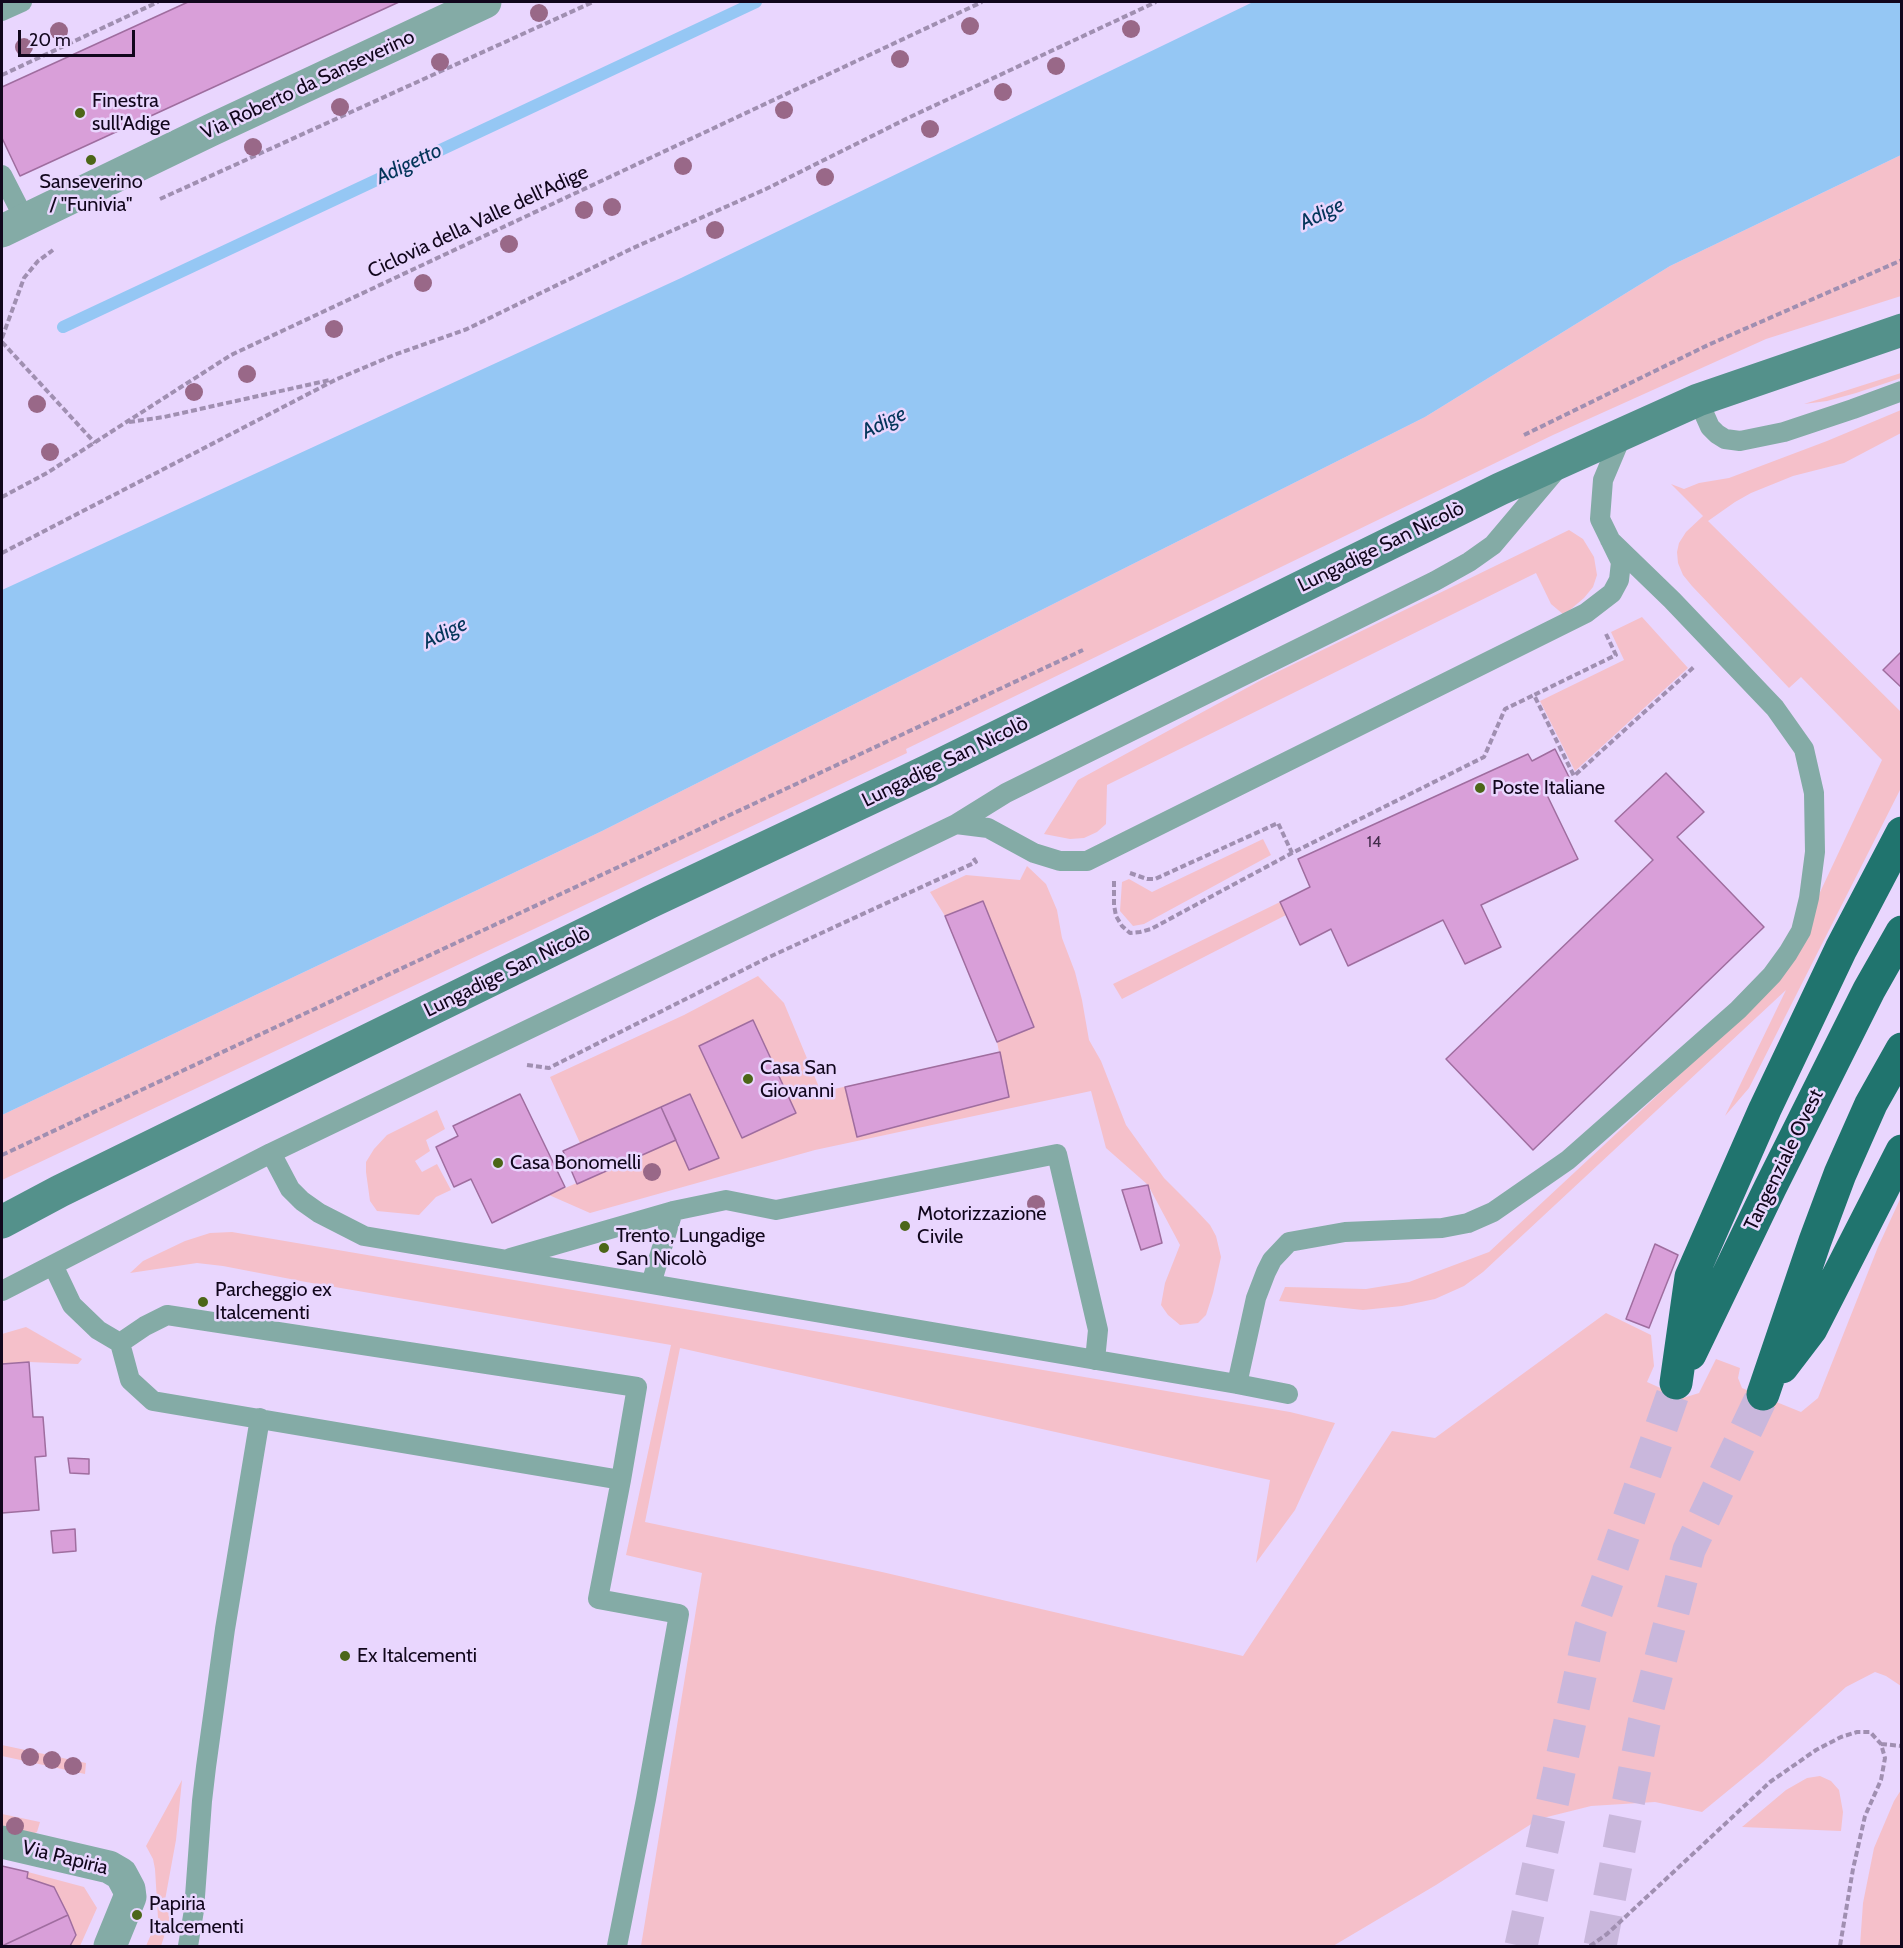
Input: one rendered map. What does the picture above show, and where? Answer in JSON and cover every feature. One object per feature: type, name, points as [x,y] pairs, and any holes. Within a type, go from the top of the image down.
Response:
[{"type":"highway","name":"Tangenziale Ovest","points":[[1902,833],[1841,949],[1765,1109],[1691,1277],[1675,1387],[1770,1188],[1869,990],[1902,932]]},
{"type":"highway","points":[[1902,1049],[1871,1104],[1840,1174],[1765,1391],[1811,1329],[1902,1151]]},
{"type":"main road","name":"Lungadige San Nicolò","points":[[2,1222],[60,1191],[650,902],[930,770],[1500,489],[1698,400],[1902,330]]},
{"type":"street","name":"Via Roberto da Sanseverino","points":[[13,226],[211,130],[485,2]]},
{"type":"street","name":"Via Papiria","points":[[2,1842],[109,1867],[121,1874],[129,1889],[130,1898],[110,1947]]},
{"type":"lane","points":[[2,11],[22,2]]},
{"type":"lane","points":[[2,174],[13,226]]},
{"type":"lane","points":[[1698,400],[1710,427],[1717,434],[1725,439],[1740,441],[1784,432],[1853,410],[1902,391]]},
{"type":"lane","points":[[956,824],[988,828],[1034,853],[1060,861],[1087,861],[1586,613],[1612,593],[1619,580],[1620,562],[1600,519],[1604,480],[1622,435]]},
{"type":"lane","points":[[2,1290],[271,1153],[956,824],[1005,793],[1435,581],[1493,544],[1564,461]]},
{"type":"lane","points":[[1237,1384],[1256,1298],[1272,1260],[1289,1242],[1345,1232],[1442,1228],[1468,1223],[1493,1212],[1568,1160],[1738,1010],[1772,975],[1788,954],[1801,931],[1809,898],[1815,842],[1814,793],[1804,749],[1767,700],[1672,600],[1610,540]]},
{"type":"lane","points":[[271,1153],[290,1189],[302,1201],[342,1227],[364,1236],[1288,1394]]},
{"type":"lane","points":[[505,1259],[673,1211],[726,1200],[776,1210],[1057,1154],[1098,1330],[1095,1360]]},
{"type":"lane","points":[[651,1284],[673,1211]]},
{"type":"lane","points":[[52,1265],[72,1305],[98,1330],[120,1343],[130,1380],[153,1401],[621,1480]]},
{"type":"lane","points":[[120,1343],[145,1326],[167,1315],[637,1387],[598,1599],[679,1614],[617,1947]]},
{"type":"lane","points":[[188,1947],[194,1910],[206,1767],[225,1629],[260,1418]]},
{"type":"path","points":[[2,75],[158,2]]},
{"type":"path","points":[[152,203],[593,2]]},
{"type":"path","name":"Ciclovia della Valle dell'Adige","points":[[2,497],[47,473],[231,355],[982,2]]},
{"type":"path","points":[[2,553],[337,379],[394,355],[467,329],[633,248],[766,189],[910,117],[1156,2]]},
{"type":"path","points":[[60,246],[38,261],[24,278],[2,340],[94,442]]},
{"type":"path","points":[[125,423],[164,417],[337,379]]},
{"type":"path","points":[[1114,876],[1113,905],[1122,926],[1130,933],[1151,929],[1292,853],[1484,757],[1505,709],[1616,655],[1603,629]]},
{"type":"path","points":[[1534,695],[1574,776],[1696,665]]},
{"type":"path","points":[[2,1155],[736,811],[911,732]]},
{"type":"path","points":[[1126,872],[1147,879],[1155,879],[1278,823],[1292,853]]},
{"type":"path","points":[[526,1065],[549,1068],[767,958],[976,862]]},
{"type":"path","points":[[1590,1947],[1607,1934],[1779,1775],[1816,1750],[1841,1737],[1857,1732],[1870,1732],[1881,1744],[1886,1758],[1881,1780],[1865,1816],[1853,1869],[1840,1947]]},
{"type":"path","points":[[1881,1744],[1902,1746]]},
{"type":"shaded area","points":[[1901,155],[1901,296],[1766,339],[1553,435],[906,749],[907,753],[2,1180],[2,1115],[602,831],[1425,417],[1670,266]]},
{"type":"shaded area","points":[[1901,373],[1901,378],[1856,393],[1827,401],[1804,404]]},
{"type":"shaded area","points":[[1901,410],[1901,433],[1844,463],[1793,476],[1751,493],[1708,521],[1901,712],[1901,788],[1749,1088],[1725,1116],[1786,990],[1483,1272],[1464,1286],[1435,1299],[1402,1306],[1363,1310],[1279,1301],[1285,1287],[1366,1289],[1409,1282],[1489,1252],[1777,984],[1882,760],[1801,677],[1789,688],[1683,575],[1678,563],[1679,543],[1686,532],[1703,516],[1671,484],[1684,489],[1699,483],[1729,478]]},
{"type":"shaded area","points":[[1569,530],[1583,539],[1594,557],[1597,575],[1593,587],[1584,598],[1564,615],[1551,604],[1536,573],[1107,785],[1106,824],[1097,832],[1084,838],[1070,839],[1044,834],[1078,780],[1265,678]]},
{"type":"shaded area","points":[[1642,617],[1688,668],[1575,771],[1540,701],[1624,660],[1611,632]]},
{"type":"shaded area","points":[[1263,839],[1271,855],[1144,924],[1133,926],[1120,911],[1122,882],[1129,879],[1152,892]]},
{"type":"shaded area","points":[[1027,866],[1046,884],[1057,910],[1062,938],[1075,972],[1082,1000],[1089,1040],[1101,1061],[1126,1125],[1164,1178],[1210,1225],[1216,1236],[1221,1257],[1206,1315],[1198,1323],[1180,1325],[1168,1315],[1161,1305],[1165,1283],[1180,1245],[1148,1185],[1106,1148],[1091,1091],[815,1150],[590,1213],[549,1195],[676,1140],[689,1170],[719,1158],[689,1094],[580,1143],[550,1077],[684,1015],[758,976],[784,1003],[821,1092],[999,1052],[997,1042],[945,916],[930,892],[966,875],[1020,880]]},
{"type":"shaded area","points":[[1280,902],[1286,915],[1122,999],[1113,984]]},
{"type":"shaded area","points":[[437,1110],[445,1129],[426,1140],[430,1151],[415,1161],[422,1172],[437,1164],[451,1190],[436,1197],[419,1215],[377,1211],[370,1201],[366,1162],[387,1135]]},
{"type":"shaded area","points":[[1901,1197],[1901,1686],[1875,1672],[1846,1687],[1763,1762],[1702,1812],[1655,1802],[1591,1806],[1539,1819],[1436,1885],[1333,1946],[641,1946],[702,1573],[626,1555],[671,1345],[223,1266],[197,1263],[130,1273],[143,1261],[185,1241],[210,1233],[232,1232],[1290,1412],[1335,1423],[1295,1510],[1256,1563],[1270,1480],[680,1348],[645,1522],[882,1572],[1243,1656],[1392,1431],[1435,1438],[1606,1313],[1651,1335],[1654,1366],[1647,1382],[1683,1398],[1699,1393],[1716,1359],[1740,1368],[1738,1378],[1742,1388],[1801,1412],[1818,1398],[1878,1247]]},
{"type":"shaded area","points":[[26,1327],[82,1359],[78,1364],[29,1362],[2,1364],[2,1334]]},
{"type":"shaded area","points":[[2,1745],[86,1763],[85,1774],[2,1756]]},
{"type":"shaded area","points":[[1820,1776],[1831,1781],[1839,1790],[1843,1812],[1841,1831],[1742,1827],[1786,1790],[1807,1778]]},
{"type":"shaded area","points":[[182,1780],[176,1840],[165,1900],[176,1900],[161,1946],[146,1946],[158,1918],[155,1869],[146,1846]]},
{"type":"shaded area","points":[[1901,1790],[1901,1946],[1860,1946],[1863,1903],[1874,1848]]},
{"type":"shaded area","points":[[2,1814],[40,1822],[37,1832],[31,1835],[2,1829]]},
{"type":"shaded area","points":[[28,1872],[84,1887],[97,1908],[80,1946],[70,1946],[76,1935],[54,1887],[27,1878]]},
{"type":"water","name":"Adige","points":[[1253,2],[1901,2],[1901,155],[1670,266],[1425,417],[602,831],[2,1115],[2,590],[681,278]]},
{"type":"building","name":"Finestra sull'Adige","points":[[188,2],[399,2],[20,176],[2,138],[2,87]]},
{"type":"building","points":[[1902,651],[1902,688],[1883,670]]},
{"type":"building","points":[[1555,749],[1572,783],[1547,795],[1578,859],[1481,905],[1501,947],[1465,964],[1443,920],[1348,966],[1331,929],[1300,945],[1280,902],[1310,887],[1298,859],[1528,754],[1532,761]]},
{"type":"building","points":[[1666,773],[1704,812],[1677,837],[1764,927],[1533,1150],[1446,1059],[1653,860],[1615,821]]},
{"type":"building","points":[[983,901],[1034,1027],[997,1042],[945,916]]},
{"type":"building","name":"Casa San Giovanni","points":[[753,1020],[796,1113],[742,1138],[699,1046]]},
{"type":"building","points":[[1000,1052],[1009,1097],[857,1137],[845,1087]]},
{"type":"building","name":"Casa Bonomelli","points":[[520,1094],[565,1187],[492,1223],[471,1179],[454,1187],[436,1147],[458,1136],[453,1126]]},
{"type":"building","points":[[690,1094],[719,1158],[689,1170],[661,1107]]},
{"type":"building","points":[[661,1107],[676,1140],[577,1184],[563,1151]]},
{"type":"building","points":[[1148,1185],[1162,1243],[1141,1250],[1122,1190]]},
{"type":"building","points":[[1655,1244],[1678,1255],[1649,1328],[1626,1319]]},
{"type":"building","points":[[29,1362],[33,1417],[43,1417],[46,1456],[35,1457],[39,1510],[2,1513],[2,1364]]},
{"type":"building","points":[[68,1458],[89,1459],[89,1474],[70,1473]]},
{"type":"building","points":[[75,1529],[76,1551],[53,1553],[51,1531]]},
{"type":"building","points":[[2,1866],[28,1872],[27,1878],[54,1887],[68,1915],[2,1946]]},
{"type":"building","points":[[68,1915],[76,1935],[70,1946],[2,1946]]},
{"type":"waterway","name":"Adigetto","points":[[63,327],[756,2]]},
{"type":"tunnel","points":[[1521,1946],[1590,1630],[1674,1391]]},
{"type":"tunnel","points":[[1600,1946],[1644,1723],[1689,1550],[1763,1394]]},
{"type":"place","name":"Finestra sull'Adige","points":[[80,113]]},
{"type":"place","name":"Sanseverino / \"Funivia\"","points":[[91,160]]},
{"type":"place","name":"Poste Italiane","points":[[1480,788]]},
{"type":"place","name":"Casa San Giovanni","points":[[748,1079]]},
{"type":"place","name":"Casa Bonomelli","points":[[498,1163]]},
{"type":"place","name":"Motorizzazione Civile","points":[[905,1226]]},
{"type":"place","name":"Trento, Lungadige San Nicolò","points":[[604,1248]]},
{"type":"place","name":"Parcheggio ex Italcementi","points":[[203,1302]]},
{"type":"place","name":"Ex Italcementi","points":[[345,1656]]},
{"type":"place","name":"Papiria Italcementi","points":[[137,1915]]}]
